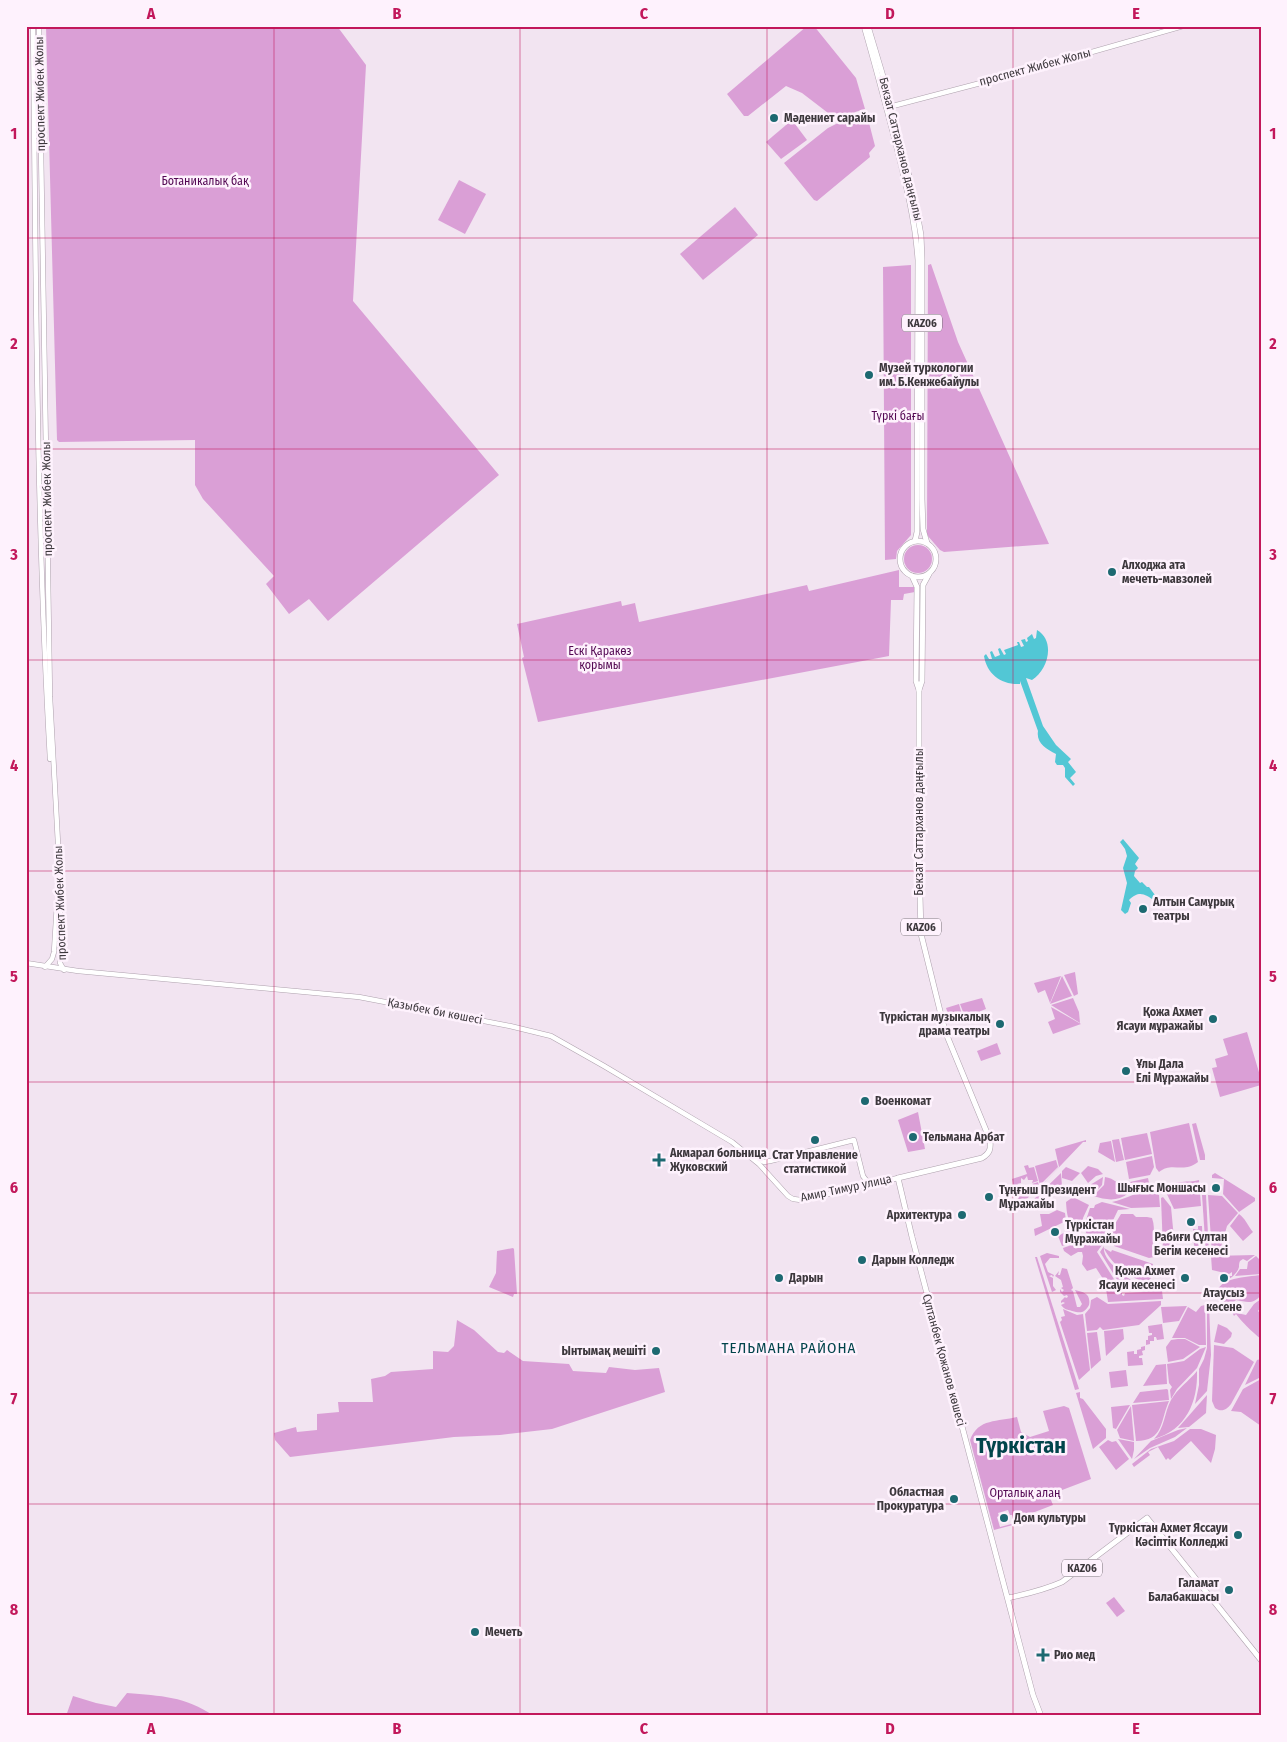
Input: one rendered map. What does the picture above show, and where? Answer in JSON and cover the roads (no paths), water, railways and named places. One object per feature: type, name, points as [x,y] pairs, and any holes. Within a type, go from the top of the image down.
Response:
[{"type":"main road","name":"Бекзат Саттарханов даңғылы","points":[[864,26],[889,107],[910,196],[916,235],[918,260],[917,532],[915,541]]},
{"type":"main road","name":"Бекзат Саттарханов даңғылы","points":[[868,26],[914,196],[921,235],[922,499],[923,529],[927,542]]},
{"type":"main road","points":[[915,541],[927,542]]},
{"type":"main road","name":"KАZ06","points":[[912,576],[902,568],[900,556],[904,547],[915,541]]},
{"type":"main road","name":"KАZ06","points":[[927,542],[934,548],[937,557],[935,568],[929,574]]},
{"type":"main road","name":"Бекзат Саттарханов даңғылы","points":[[919,690],[922,682],[923,585],[929,574]]},
{"type":"main road","points":[[912,576],[921,577],[929,574]]},
{"type":"main road","name":"Бекзат Саттарханов даңғылы","points":[[898,1178],[982,1158],[990,1152],[990,1140],[962,1074],[941,1017],[922,934],[919,873],[919,690],[916,682],[917,587],[912,576]]},
{"type":"main road","name":"Сұлтанбек Қожанов көшесі","points":[[898,1178],[1033,1695],[1041,1716]]},
{"type":"main road","name":"KАZ06","points":[[1008,1598],[1029,1594],[1062,1582],[1147,1518],[1261,1660]]},
{"type":"street","name":"проспект Жибек Жолы","points":[[33,26],[36,340],[42,615],[58,892],[54,952],[52,959],[44,967]]},
{"type":"street","name":"проспект Жибек Жолы","points":[[38,26],[50,697],[60,880],[60,963],[64,970]]},
{"type":"street","name":"проспект Жибек Жолы","points":[[889,107],[1015,74],[1183,26]]},
{"type":"street","name":"Қазыбек би көшесі","points":[[26,963],[64,970],[359,997],[492,1022],[551,1036],[744,1150],[793,1198]]},
{"type":"street","points":[[744,1150],[761,1161],[770,1161],[854,1140],[863,1176],[866,1180],[873,1183]]},
{"type":"street","points":[[765,1170],[770,1161]]},
{"type":"street","name":"Амир Тимур улица","points":[[793,1198],[802,1200],[898,1178]]},
{"type":"water","points":[[1037,630],[1046,641],[1048,655],[1046,663],[1038,675],[1032,680],[1026,678],[1043,726],[1056,745],[1071,759],[1068,762],[1076,772],[1070,778],[1075,784],[1073,786],[1065,777],[1063,765],[1057,765],[1055,762],[1056,754],[1045,748],[1040,742],[1038,731],[1020,681],[1020,684],[1007,683],[996,677],[988,668],[984,656],[986,654],[989,659],[992,659],[990,652],[992,651],[995,657],[1000,655],[998,649],[1000,648],[1004,655],[1006,654],[1004,650],[1018,645],[1017,642],[1019,642],[1021,647],[1024,646],[1021,640],[1025,639],[1026,642],[1028,641],[1027,638],[1032,634],[1034,639],[1036,638]]},
{"type":"water","points":[[1123,839],[1139,858],[1135,864],[1138,868],[1134,876],[1140,883],[1142,882],[1149,887],[1158,899],[1155,901],[1142,894],[1136,895],[1129,900],[1131,903],[1128,912],[1125,914],[1121,910],[1127,883],[1123,868],[1127,856],[1120,842]]},
{"type":"place","name":"Мәдениет сарайы","points":[[774,118]]},
{"type":"place","name":"Музей туркологии им. Б.Кенжебайулы","points":[[869,375]]},
{"type":"place","name":"Алходжа ата мечеть-мавзолей","points":[[1112,572]]},
{"type":"place","name":"Алтын Самұрық театры","points":[[1143,909]]},
{"type":"place","name":"Қожа Ахмет Ясауи мұражайы","points":[[1213,1019]]},
{"type":"place","name":"Түркістан музыкалық драма театры","points":[[1000,1024]]},
{"type":"place","name":"Ұлы Дала Елі Мұражайы","points":[[1126,1071]]},
{"type":"place","name":"Военкомат","points":[[865,1101]]},
{"type":"place","name":"Тельмана Арбат","points":[[913,1137]]},
{"type":"place","name":"Стат Управление статистикой","points":[[815,1140]]},
{"type":"place","name":"Акмарал больница Жуковский","points":[[659,1160]]},
{"type":"place","name":"Шығыс Моншасы","points":[[1216,1188]]},
{"type":"place","name":"Тұңғыш Президент Мұражайы","points":[[989,1197]]},
{"type":"place","name":"Архитектура","points":[[962,1215]]},
{"type":"place","name":"Рабиғи Сұлтан Бегім кесенесі","points":[[1191,1222]]},
{"type":"place","name":"Түркістан Мұражайы","points":[[1055,1232]]},
{"type":"place","name":"Дарын Колледж","points":[[862,1260]]},
{"type":"place","name":"Дарын","points":[[779,1278]]},
{"type":"place","name":"Қожа Ахмет Ясауи кесенесі","points":[[1185,1278]]},
{"type":"place","name":"Атаусыз кесене","points":[[1224,1278]]},
{"type":"place","name":"Ынтымақ мешіті","points":[[656,1351]]},
{"type":"place","name":"Областная Прокуратура","points":[[954,1499]]},
{"type":"place","name":"Дом культуры","points":[[1004,1518]]},
{"type":"place","name":"Түркістан Ахмет Яссауи Кәсіптік Колледжі","points":[[1238,1535]]},
{"type":"place","name":"Галамат Балабакшасы","points":[[1229,1590]]},
{"type":"place","name":"Мечеть","points":[[475,1632]]},
{"type":"place","name":"Рио мед","points":[[1043,1655]]},
{"type":"district","name":"ТЕЛЬМАНА РАЙОНА","points":[[789,1348]]},
{"type":"district","name":"Түркістан","points":[[1021,1445]]},
{"type":"park label","name":"Ботаникалық бақ","points":[[205,181]]},
{"type":"park label","name":"Түркі бағы","points":[[898,416]]},
{"type":"park label","name":"Ескі Қаракөз қорымы","points":[[600,658]]},
{"type":"park label","name":"Орталық алаң","points":[[1025,1493]]}]
